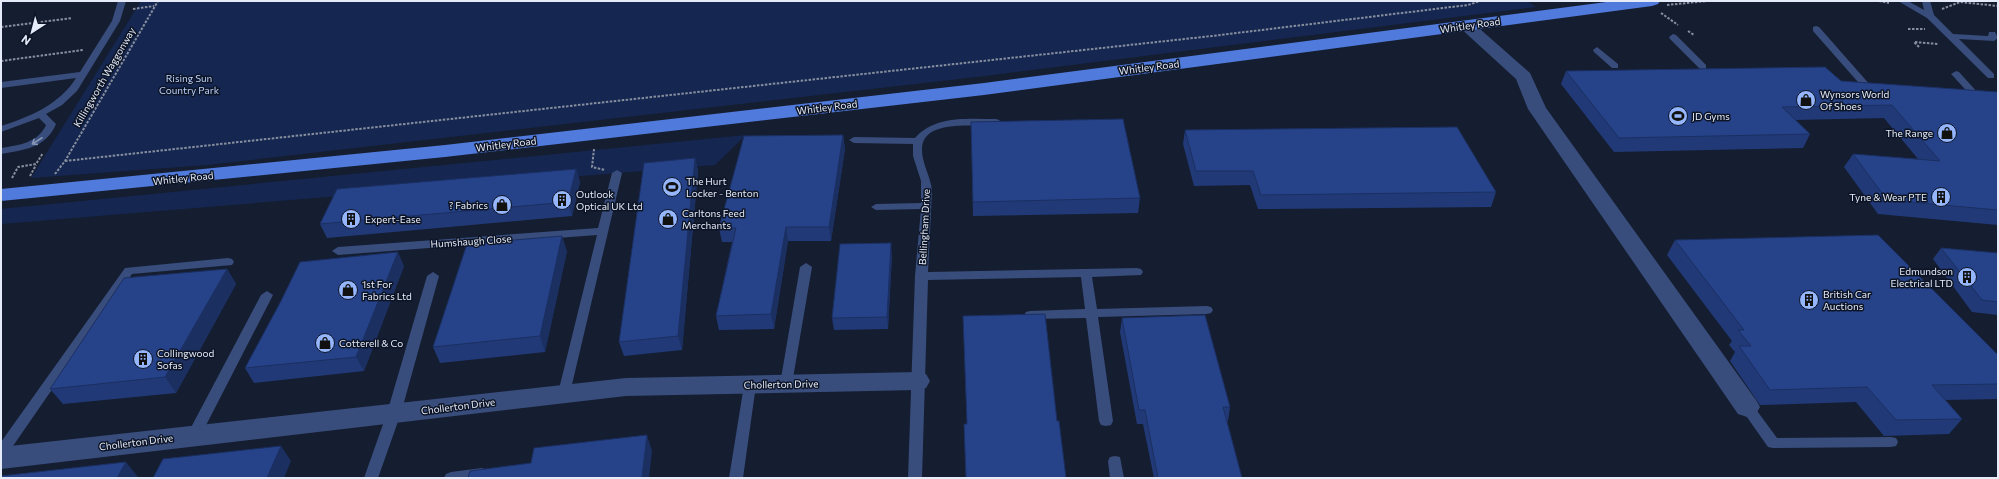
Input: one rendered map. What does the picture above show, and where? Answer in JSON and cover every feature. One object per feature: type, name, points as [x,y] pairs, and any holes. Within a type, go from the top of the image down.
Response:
[{"type":"main road","name":"Whitley Road","points":[[1,196],[445,151],[963,91],[1647,4]]},
{"type":"street","points":[[1466,26],[1524,77],[1537,109],[1573,158],[1747,407]]},
{"type":"street","name":"Chollerton Drive","points":[[1,458],[626,387],[917,381]]},
{"type":"lane","points":[[1,129],[40,114],[68,96],[116,21],[122,1]]},
{"type":"lane","points":[[1902,1],[1930,16],[1990,76]]},
{"type":"lane","points":[[1926,1],[1930,16]]},
{"type":"lane","points":[[1816,29],[1868,88]]},
{"type":"lane","points":[[1950,36],[1988,39],[1994,38],[1992,34]]},
{"type":"lane","points":[[1673,37],[1703,67]]},
{"type":"lane","points":[[1597,50],[1615,66]]},
{"type":"lane","points":[[1,85],[83,74]]},
{"type":"lane","points":[[1956,74],[1976,96]]},
{"type":"lane","points":[[1,151],[33,144],[41,140],[51,124],[40,114]]},
{"type":"lane","points":[[854,140],[919,141],[924,134],[934,128],[946,124],[1006,122]]},
{"type":"lane","name":"Bellingham Drive","points":[[915,478],[921,276],[926,206],[926,181],[917,154],[919,141]]},
{"type":"lane","points":[[564,393],[617,173]]},
{"type":"lane","points":[[876,206],[926,206]]},
{"type":"lane","name":"Humshaugh Close","points":[[338,251],[603,231]]},
{"type":"lane","points":[[1,452],[129,271],[228,262]]},
{"type":"lane","points":[[786,384],[806,267]]},
{"type":"lane","name":"Bellingham Drive","points":[[921,276],[1137,272]]},
{"type":"lane","points":[[1086,273],[1106,421]]},
{"type":"lane","points":[[371,478],[394,413],[433,276]]},
{"type":"lane","points":[[194,435],[267,295]]},
{"type":"lane","points":[[1015,316],[1207,310]]},
{"type":"lane","points":[[736,478],[750,385]]},
{"type":"lane","points":[[1747,407],[1773,443],[1891,442]]},
{"type":"lane","points":[[1115,461],[1117,478]]},
{"type":"lane","points":[[452,478],[494,472]]},
{"type":"path","name":"Killingworth Waggonway","points":[[158,1],[65,161],[1212,36],[1468,5],[1480,1]]},
{"type":"path","points":[[1939,10],[1960,2],[1998,6]]},
{"type":"path","points":[[1647,4],[1694,35]]},
{"type":"path","points":[[1,27],[72,18]]},
{"type":"path","points":[[1919,48],[1914,42],[1941,44]]},
{"type":"path","points":[[1,61],[90,49],[92,47],[101,46]]},
{"type":"path","points":[[594,144],[592,167],[617,173]]},
{"type":"path","points":[[30,177],[36,164]]},
{"type":"green space","name":"Rising Sun Country Park","points":[[141,1],[1527,1],[1536,7],[985,76],[207,165],[31,178]]},
{"type":"green space","points":[[746,135],[715,165],[1,224],[1,209]]},
{"type":"building","points":[[1825,67],[1841,81],[1998,92],[1998,210],[1887,200],[1853,154],[1940,161],[1892,105],[1782,107],[1810,134],[1619,138],[1566,71]]},
{"type":"building","points":[[1123,119],[1140,198],[973,202],[971,122]]},
{"type":"building","points":[[1457,127],[1496,192],[1261,195],[1253,171],[1196,171],[1185,130]]},
{"type":"building","points":[[843,135],[829,227],[786,227],[771,314],[716,316],[736,228],[719,228],[744,136]]},
{"type":"building","points":[[695,158],[678,336],[619,342],[644,163]]},
{"type":"building","points":[[576,169],[568,202],[320,224],[337,189]]},
{"type":"building","name":"British Car Auctions","points":[[1878,235],[1998,355],[1998,384],[1932,385],[1962,419],[1896,420],[1867,387],[1770,390],[1739,346],[1751,346],[1738,330],[1744,330],[1675,240]]},
{"type":"building","points":[[562,236],[540,336],[433,347],[467,244]]},
{"type":"building","points":[[891,243],[887,317],[832,318],[840,244]]},
{"type":"building","points":[[1941,248],[1998,253],[1998,302],[1982,300]]},
{"type":"building","points":[[398,252],[356,357],[245,368],[300,262]]},
{"type":"building","name":"Collingwood Sofas","points":[[227,269],[165,377],[50,389],[124,278]]},
{"type":"building","points":[[1045,314],[1057,421],[1059,421],[1066,478],[966,478],[964,424],[967,424],[963,316]]},
{"type":"building","points":[[1205,315],[1230,407],[1223,407],[1242,478],[1158,478],[1145,410],[1139,410],[1122,318]]},
{"type":"building","points":[[647,435],[642,478],[468,478],[470,471],[531,463],[534,448]]},
{"type":"building","points":[[281,446],[267,478],[153,478],[163,459]]},
{"type":"building","points":[[126,462],[117,478],[1,478],[1,476]]},
{"type":"place","name":"Wynsors World Of Shoes","points":[[1806,100]]},
{"type":"place","name":"JD Gyms","points":[[1678,116]]},
{"type":"place","name":"The Range","points":[[1947,133]]},
{"type":"place","name":"The Hurt Locker - Benton","points":[[672,187]]},
{"type":"place","name":"Tyne & Wear PTE","points":[[1941,197]]},
{"type":"place","name":"Outlook Optical UK Ltd","points":[[562,200]]},
{"type":"place","name":"? Fabrics","points":[[502,205]]},
{"type":"place","name":"Expert-Ease","points":[[351,219]]},
{"type":"place","name":"Carltons Feed Merchants","points":[[668,219]]},
{"type":"place","name":"Edmundson Electrical LTD","points":[[1967,277]]},
{"type":"place","name":"1st For Fabrics Ltd","points":[[348,290]]},
{"type":"place","name":"British Car Auctions","points":[[1809,300]]},
{"type":"place","name":"Cotterell & Co","points":[[325,343]]},
{"type":"place","name":"Collingwood Sofas","points":[[143,359]]}]
